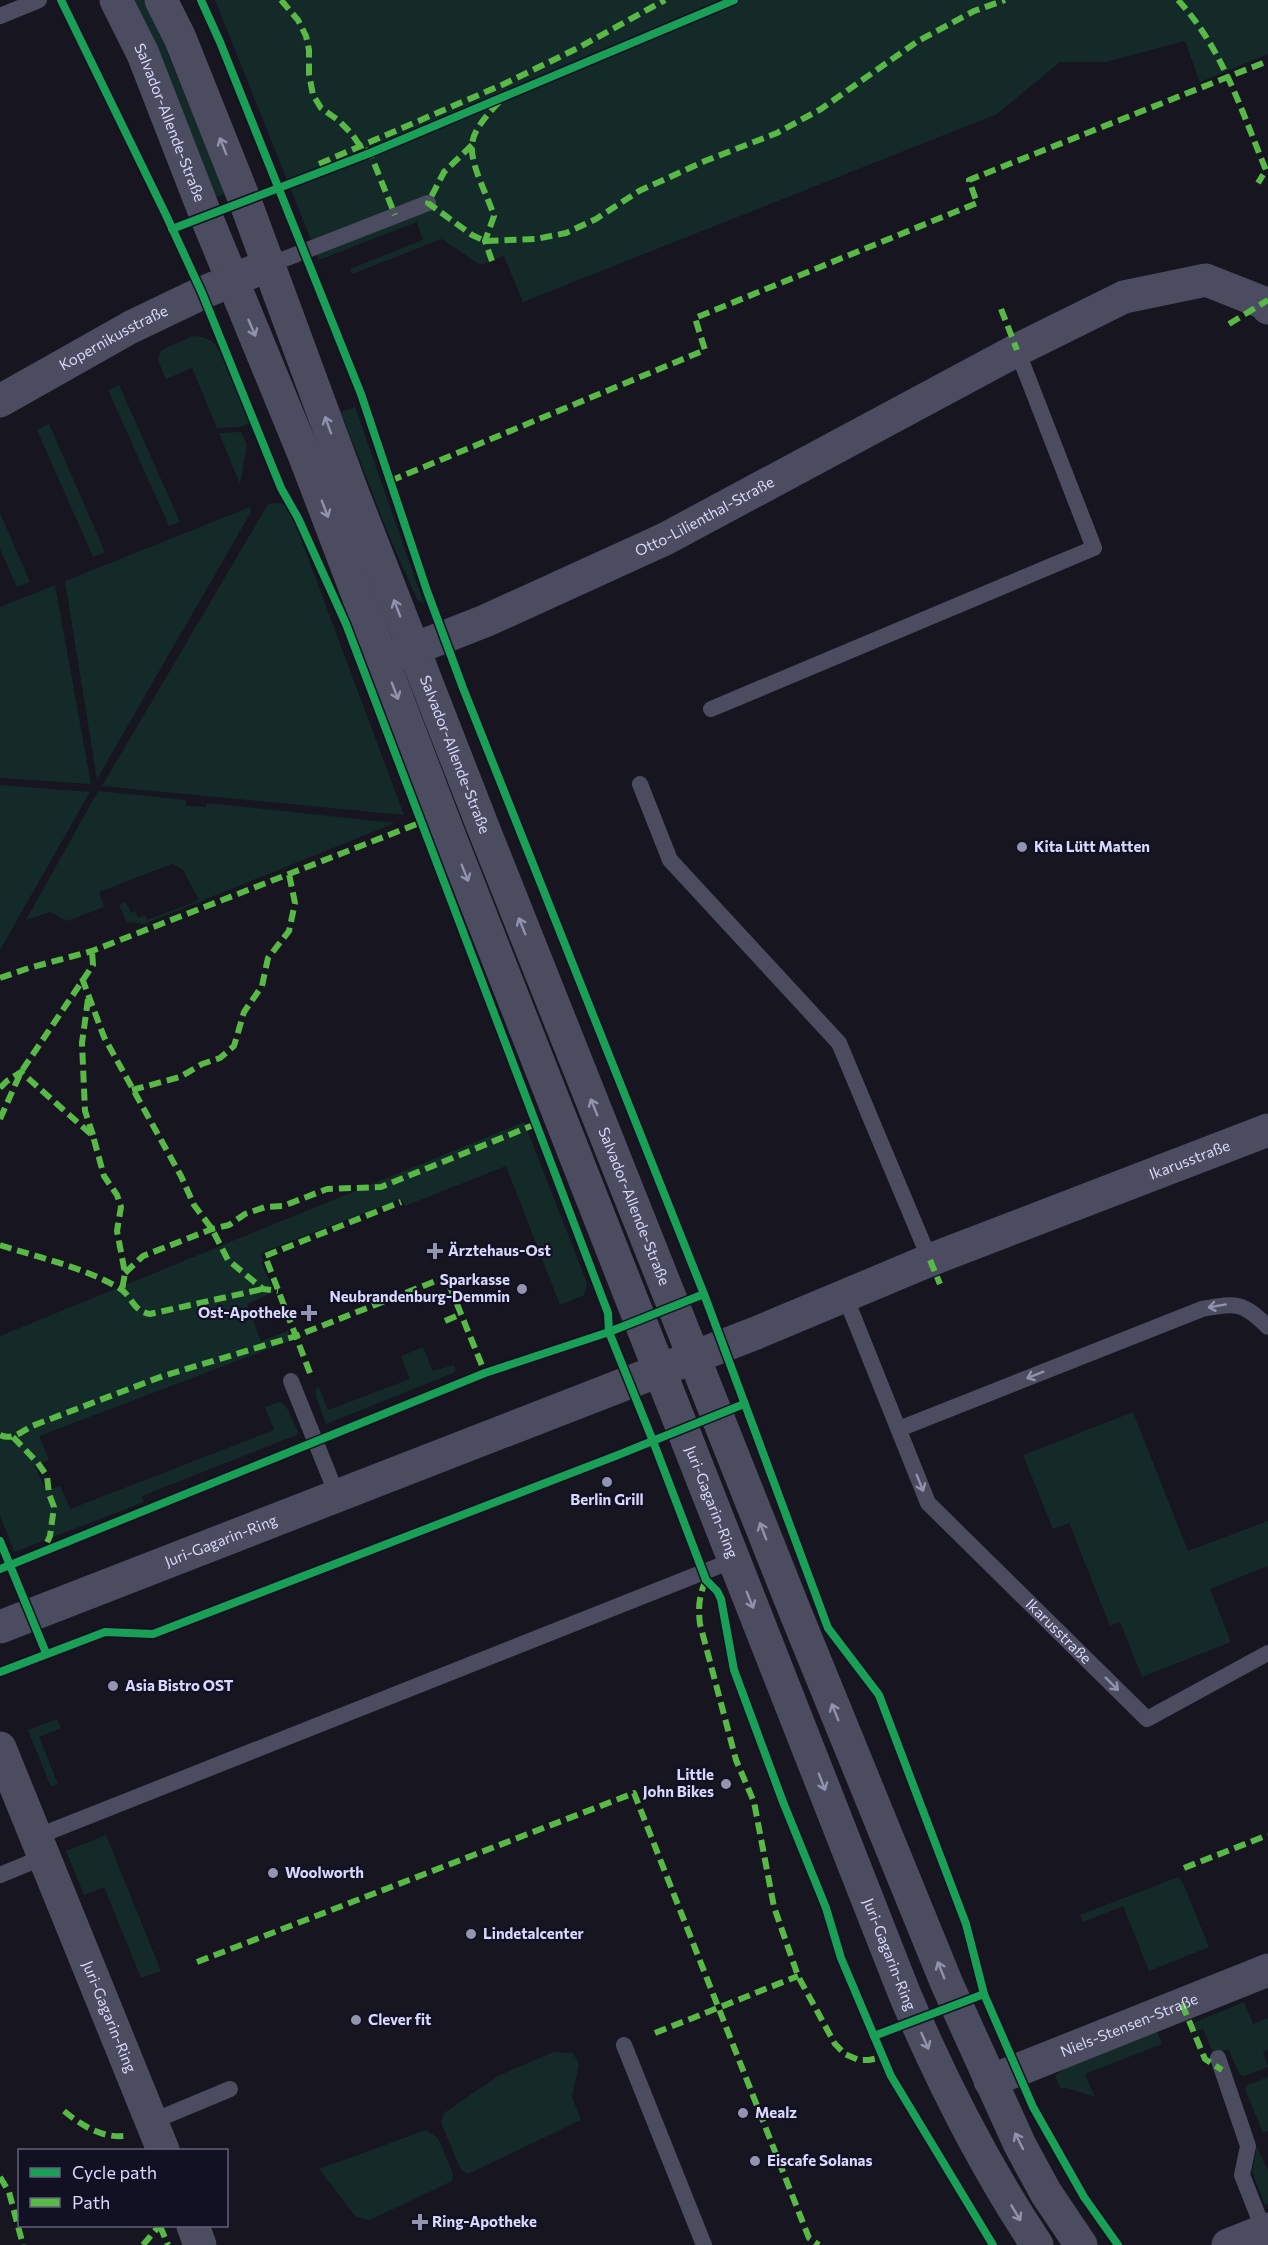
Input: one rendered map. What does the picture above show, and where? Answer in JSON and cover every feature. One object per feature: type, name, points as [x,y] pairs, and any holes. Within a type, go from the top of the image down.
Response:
[{"type":"street","name":"Salvador-Allende-Straße","points":[[116,0],[142,54],[305,457],[660,1370]]},
{"type":"street","name":"Salvador-Allende-Straße","points":[[161,0],[180,38],[269,265],[413,649],[694,1357]]},
{"type":"street","points":[[232,280],[269,265]]},
{"type":"street","name":"Kopernikusstraße","points":[[0,401],[131,327],[232,280]]},
{"type":"street","name":"Otto-Lilienthal-Straße","points":[[383,661],[485,621],[665,539],[1017,350],[1124,297],[1206,280],[1264,303],[1268,308]]},
{"type":"street","name":"Ikarusstraße","points":[[694,1357],[930,1260],[1268,1130]]},
{"type":"street","points":[[660,1370],[694,1357],[933,1952],[1020,2145],[1046,2193],[1081,2245]]},
{"type":"street","name":"Juri-Gagarin-Ring","points":[[0,1627],[660,1370],[928,2048],[986,2160],[1016,2214],[1037,2245]]},
{"type":"street","name":"Juri-Gagarin-Ring","points":[[0,1748],[157,2136]]},
{"type":"street","name":"Niels-Stensen-Straße","points":[[990,2081],[1268,1970]]},
{"type":"street","points":[[193,2227],[200,2245]]},
{"type":"street","points":[[1228,2245],[1266,2230]]},
{"type":"lane","points":[[0,16],[39,0]]},
{"type":"lane","points":[[269,265],[428,203]]},
{"type":"lane","points":[[711,709],[1094,548],[1017,350]]},
{"type":"lane","points":[[640,784],[670,860],[839,1042],[930,1260]]},
{"type":"lane","name":"Ikarusstraße","points":[[845,1296],[928,1503],[1148,1719],[1268,1653]]},
{"type":"lane","points":[[898,1429],[1202,1309],[1231,1304],[1252,1311],[1268,1327]]},
{"type":"lane","points":[[291,1381],[337,1495]]},
{"type":"lane","points":[[0,1875],[40,1847],[734,1560]]},
{"type":"lane","points":[[624,2045],[704,2245]]},
{"type":"lane","points":[[1218,2058],[1248,2146],[1242,2175],[1266,2230]]},
{"type":"lane","points":[[157,2136],[230,2089]]},
{"type":"green space","points":[[133,0],[143,0],[163,42],[225,194],[216,197]]},
{"type":"green space","points":[[215,0],[1268,0],[1268,54],[1200,82],[1185,41],[1106,62],[1060,62],[997,114],[523,302],[504,256],[480,265],[442,239],[352,274],[350,269],[423,240],[417,222],[319,260]]},
{"type":"green space","points":[[193,336],[208,339],[219,350],[250,423],[240,427],[217,428],[192,368],[166,379],[158,360],[161,350]]},
{"type":"green space","points":[[119,385],[180,522],[169,526],[108,390]]},
{"type":"green space","points":[[355,407],[424,604],[417,599],[388,533],[341,412]]},
{"type":"green space","points":[[49,424],[105,552],[93,557],[37,430]]},
{"type":"green space","points":[[241,432],[247,445],[240,484],[219,433]]},
{"type":"green space","points":[[279,503],[289,507],[404,815],[102,786],[268,504]]},
{"type":"green space","points":[[250,507],[251,512],[97,779],[65,581]]},
{"type":"green space","points":[[0,513],[30,582],[17,587],[0,549]]},
{"type":"green space","points":[[55,585],[91,784],[0,778],[0,607]]},
{"type":"green space","points":[[0,785],[90,792],[0,950]]},
{"type":"green space","points":[[98,791],[186,800],[186,806],[206,807],[207,803],[395,823],[144,924],[127,922],[119,905],[126,902],[131,913],[135,911],[138,918],[145,915],[147,920],[199,900],[183,870],[172,864],[99,892],[104,907],[67,921],[50,912],[26,920]]},
{"type":"green space","points":[[524,1122],[587,1283],[584,1295],[560,1305],[506,1166],[405,1206],[401,1199],[265,1251],[260,1254],[263,1260],[261,1262],[274,1292],[247,1304],[261,1341],[288,1331],[292,1340],[39,1436],[49,1460],[35,1466],[46,1491],[60,1486],[70,1509],[274,1430],[265,1407],[280,1402],[286,1406],[299,1434],[142,1496],[144,1502],[14,1552],[0,1515],[0,1336]]},
{"type":"green space","points":[[423,1347],[433,1371],[454,1365],[456,1370],[326,1424],[316,1397],[316,1390],[319,1387],[328,1410],[410,1379],[401,1356]]},
{"type":"green space","points":[[1133,1412],[1188,1551],[1268,1521],[1268,1566],[1210,1589],[1231,1642],[1142,1677],[1120,1622],[1110,1626],[1069,1523],[1053,1529],[1023,1455]]},
{"type":"green space","points":[[57,1719],[61,1728],[39,1737],[58,1784],[51,1787],[28,1730]]},
{"type":"green space","points":[[106,1835],[161,1971],[141,1978],[104,1887],[84,1895],[66,1851]]},
{"type":"green space","points":[[1178,1877],[1183,1883],[1209,1947],[1149,1971],[1123,1906],[1083,1922],[1080,1915]]},
{"type":"green space","points":[[1244,2002],[1253,2024],[1268,2018],[1268,2050],[1263,2052],[1268,2067],[1245,2076],[1240,2075],[1228,2049],[1214,2055],[1203,2029],[1197,2031],[1193,2023]]},
{"type":"green space","points":[[1156,2029],[1162,2044],[1085,2074],[1095,2097],[1060,2088],[1055,2075],[1081,2059]]},
{"type":"green space","points":[[553,2052],[573,2053],[579,2064],[572,2097],[581,2120],[468,2174],[461,2170],[441,2123],[444,2113],[498,2076]]},
{"type":"green space","points":[[1268,2077],[1268,2131],[1263,2133],[1245,2089],[1248,2085]]},
{"type":"green space","points":[[426,2130],[438,2138],[453,2174],[452,2181],[370,2220],[356,2217],[319,2169]]},
{"type":"green space","points":[[1257,2147],[1268,2171],[1268,2204],[1265,2205],[1252,2171]]},
{"type":"marked path","points":[[281,0],[298,20],[306,36],[313,95],[321,108],[338,120],[360,146],[370,153],[395,215]]},
{"type":"marked path","points":[[319,164],[504,84],[578,48],[665,0]]},
{"type":"marked path","points":[[472,145],[444,172],[428,203],[472,235],[485,241],[536,239],[566,233],[596,219],[639,191],[705,161],[777,133],[821,109],[918,41],[974,11],[1005,0]]},
{"type":"marked path","points":[[1178,0],[1207,39],[1230,81],[1266,170],[1258,183]]},
{"type":"marked path","points":[[390,481],[705,350],[695,318],[977,203],[969,180],[1268,61]]},
{"type":"marked path","points":[[492,261],[485,241],[494,216],[476,171],[472,145],[478,127],[499,102]]},
{"type":"marked path","points":[[1229,324],[1268,300]]},
{"type":"marked path","points":[[1001,309],[1017,350]]},
{"type":"marked path","points":[[0,978],[92,951],[422,822]]},
{"type":"marked path","points":[[132,1090],[180,1077],[202,1064],[220,1058],[234,1046],[244,1012],[262,986],[268,958],[289,931],[295,903],[289,874]]},
{"type":"marked path","points":[[0,1119],[21,1072],[93,965],[92,951]]},
{"type":"marked path","points":[[82,978],[104,1037],[181,1176],[194,1205],[212,1229],[228,1260],[263,1289],[278,1291]]},
{"type":"marked path","points":[[88,999],[82,1043],[85,1111],[93,1135]]},
{"type":"marked path","points":[[0,1088],[21,1072],[93,1136],[104,1176],[117,1195],[121,1207],[117,1231],[125,1273],[122,1290]]},
{"type":"marked path","points":[[125,1273],[143,1256],[212,1229],[229,1225],[245,1214],[265,1207],[283,1206],[327,1189],[381,1187],[536,1124]]},
{"type":"marked path","points":[[310,1373],[265,1256],[401,1202]]},
{"type":"marked path","points":[[0,1245],[76,1269],[105,1281],[124,1291],[139,1309],[150,1314],[263,1289]]},
{"type":"marked path","points":[[930,1260],[940,1284]]},
{"type":"marked path","points":[[0,1435],[13,1436],[32,1426],[163,1376],[296,1336],[446,1277],[485,1373]]},
{"type":"marked path","points":[[445,1321],[461,1314]]},
{"type":"marked path","points":[[13,1437],[47,1476],[49,1494],[54,1507],[50,1536],[43,1551]]},
{"type":"marked path","points":[[706,1580],[700,1602],[700,1624],[736,1760],[754,1802],[774,1907],[798,1976],[835,2044],[845,2054],[859,2060],[883,2057]]},
{"type":"marked path","points":[[197,1962],[634,1793],[809,2238],[819,2245]]},
{"type":"marked path","points":[[1184,1868],[1268,1835]]},
{"type":"marked path","points":[[655,2033],[798,1976]]},
{"type":"marked path","points":[[1182,2004],[1205,2059],[1222,2070]]},
{"type":"marked path","points":[[64,2111],[99,2133],[124,2136]]},
{"type":"marked path","points":[[0,2177],[9,2192],[18,2226]]},
{"type":"marked path","points":[[18,2227],[23,2245]]},
{"type":"marked path","points":[[143,2245],[158,2227]]},
{"type":"marked path","points":[[160,2227],[168,2245]]},
{"type":"cycle path","points":[[61,0],[202,293],[281,488],[298,518],[346,624],[608,1313],[609,1332],[706,1580],[717,1591],[721,1599],[734,1670],[783,1802],[826,1908],[841,1958],[891,2076],[993,2245]]},
{"type":"cycle path","points":[[201,0],[220,42],[361,394],[427,591],[463,688],[704,1294],[828,1628],[879,1695],[966,1924],[984,1994],[1033,2107],[1084,2197],[1118,2245]]},
{"type":"cycle path","points":[[172,229],[370,153],[734,0]]},
{"type":"cycle path","points":[[0,1569],[485,1373],[609,1332],[704,1294]]},
{"type":"cycle path","points":[[0,1672],[105,1632],[153,1634],[618,1455],[744,1404]]},
{"type":"cycle path","points":[[0,1541],[46,1653]]},
{"type":"cycle path","points":[[874,2036],[984,1994]]},
{"type":"place","name":"Kita Lütt Matten","points":[[1022,847]]},
{"type":"place","name":"Ärztehaus-Ost","points":[[435,1251]]},
{"type":"place","name":"Sparkasse Neubrandenburg-Demmin","points":[[522,1289]]},
{"type":"place","name":"Ost-Apotheke","points":[[309,1313]]},
{"type":"place","name":"Berlin Grill","points":[[607,1482]]},
{"type":"place","name":"Asia Bistro OST","points":[[113,1686]]},
{"type":"place","name":"Little John Bikes","points":[[726,1784]]},
{"type":"place","name":"Woolworth","points":[[273,1873]]},
{"type":"place","name":"Lindetalcenter","points":[[471,1934]]},
{"type":"place","name":"Clever fit","points":[[356,2020]]},
{"type":"place","name":"Mealz","points":[[743,2113]]},
{"type":"place","name":"Eiscafe Solanas","points":[[755,2161]]},
{"type":"place","name":"Ring-Apotheke","points":[[420,2222]]}]
